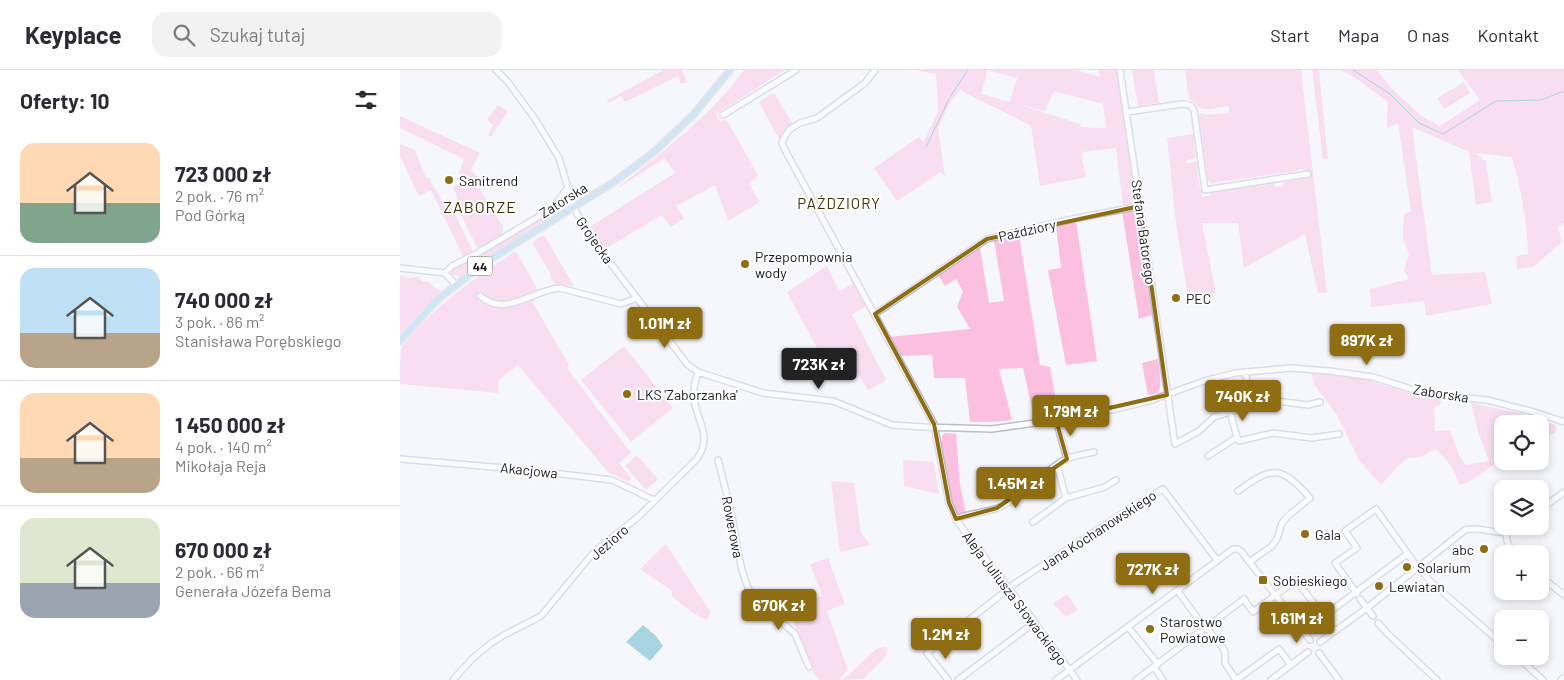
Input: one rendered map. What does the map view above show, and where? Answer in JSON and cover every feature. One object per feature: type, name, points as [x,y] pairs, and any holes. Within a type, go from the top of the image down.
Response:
[{"type":"main road","name":"Zatorska","points":[[400,341],[435,302],[484,263],[624,175],[666,142],[694,114],[730,70]]},
{"type":"street","name":"Grojecka","points":[[496,70],[508,82],[535,119],[559,158],[574,208],[594,240],[687,364],[698,372]]},
{"type":"street","points":[[723,115],[796,70]]},
{"type":"street","points":[[875,70],[866,83],[845,96],[817,118],[800,123],[789,130],[782,142],[935,428]]},
{"type":"street","name":"Stefana Batorego","points":[[1120,70],[1175,444],[1199,431],[1214,417],[1230,412]]},
{"type":"street","points":[[1127,112],[1182,104],[1188,104],[1194,110],[1205,192],[1278,179],[1301,172],[1308,174]]},
{"type":"street","points":[[1278,179],[1279,185]]},
{"type":"street","points":[[445,272],[452,266],[476,254],[553,208],[568,187]]},
{"type":"street","name":"Paździory","points":[[875,314],[987,239],[1077,218],[1140,206]]},
{"type":"street","points":[[400,268],[445,272],[456,285]]},
{"type":"street","points":[[480,296],[488,302],[500,305],[509,304],[552,288],[560,288],[621,304],[637,298]]},
{"type":"street","name":"Zaborska","points":[[698,372],[763,393],[833,401],[892,425],[935,428],[992,429],[1056,420],[1116,409],[1235,373],[1291,368],[1373,377],[1427,394],[1487,400],[1564,422]]},
{"type":"street","name":"Jezioro","points":[[453,680],[472,659],[490,644],[541,616],[594,552],[638,517],[697,459],[703,450],[705,435],[694,401],[694,384],[698,372]]},
{"type":"street","points":[[1245,372],[1252,405],[1230,412],[1239,440],[1273,433],[1312,438],[1339,434]]},
{"type":"street","points":[[1251,398],[1308,406],[1320,402]]},
{"type":"street","points":[[1056,420],[1067,459]]},
{"type":"street","name":"Aleja Juliusza Słowackiego","points":[[935,428],[949,503],[956,519],[1077,680]]},
{"type":"street","points":[[1208,456],[1237,437]]},
{"type":"street","points":[[956,519],[997,508],[1010,501],[1067,459],[1094,452]]},
{"type":"street","name":"Akacjowa","points":[[400,459],[527,470],[612,480],[654,500]]},
{"type":"street","name":"Rowerowa","points":[[718,460],[732,517],[741,567],[751,594],[795,634],[809,667]]},
{"type":"street","points":[[1057,465],[1066,498]]},
{"type":"street","points":[[1238,491],[1263,474],[1271,472],[1289,476],[1310,498],[1282,523],[1278,540],[1250,562]]},
{"type":"street","points":[[1033,522],[1066,498],[1105,487],[1116,480]]},
{"type":"street","name":"Jana Kochanowskiego","points":[[1009,588],[1163,489],[1217,560]]},
{"type":"street","points":[[1549,503],[1564,492]]},
{"type":"street","points":[[1374,616],[1335,563],[1357,548],[1345,531],[1376,509],[1418,568],[1430,581],[1494,637]]},
{"type":"street","points":[[1320,642],[1367,608],[1465,530],[1475,528],[1494,532]]},
{"type":"street","points":[[1056,680],[1217,560],[1237,549],[1250,562],[1275,596],[1312,655],[1319,654]]},
{"type":"street","points":[[1324,616],[1357,595],[1408,554]]},
{"type":"street","points":[[1136,680],[1244,599],[1253,612],[1296,580],[1335,631]]},
{"type":"street","points":[[1549,584],[1564,596]]},
{"type":"street","points":[[948,680],[927,653],[1009,588]]},
{"type":"street","points":[[1177,590],[1223,648],[1225,663],[1236,680],[1279,649],[1291,665]]},
{"type":"street","points":[[958,680],[1035,622]]},
{"type":"street","points":[[1378,623],[1437,680]]},
{"type":"street","points":[[1128,626],[1156,666],[1163,680]]},
{"type":"street","points":[[1271,680],[1291,665],[1315,639],[1320,642],[1322,650],[1319,654]]},
{"type":"street","points":[[1319,654],[1339,680]]},
{"type":"street","points":[[1526,665],[1543,680]]},
{"type":"street","points":[[1561,680],[1564,677]]},
{"type":"highlighted area","points":[[1140,206],[1167,395],[1056,420],[1067,459],[997,508],[956,519],[949,503],[934,424],[875,314],[987,239]]},
{"type":"shaded area","points":[[664,70],[682,70],[687,82],[681,84],[678,76],[625,102],[621,96],[608,103],[607,100]]},
{"type":"shaded area","points":[[744,70],[785,70],[716,114],[720,122],[726,119],[758,175],[749,184],[760,202],[728,221],[715,185],[676,206],[684,218],[671,227],[662,215],[603,250],[588,228],[675,173],[665,158],[615,190],[700,119]]},
{"type":"shaded area","points":[[914,70],[988,70],[1077,70],[1100,77],[1099,70],[1118,70],[1137,203],[1123,206],[1116,148],[1083,152],[1081,154],[1086,177],[1040,186],[1031,126],[960,90],[951,101],[938,128],[945,177],[941,172],[897,201],[874,168],[919,137],[924,142],[938,111],[936,74]],"holes":[[[988,70],[1017,78],[1010,102],[981,94]],[[1054,91],[1103,104],[1106,128],[1080,127],[1081,124],[1019,105],[1045,111]]]},
{"type":"shaded area","points":[[1132,70],[1154,70],[1159,103],[1138,106]]},
{"type":"shaded area","points":[[1185,70],[1301,70],[1327,293],[1318,293],[1305,234],[1244,268],[1238,223],[1202,223],[1216,293],[1188,296],[1176,224],[1167,138],[1193,134],[1196,158],[1187,160],[1187,163],[1197,162],[1202,197],[1208,196],[1211,193],[1274,184],[1276,187],[1282,186],[1284,182],[1308,178],[1307,170],[1299,169],[1296,171],[1211,183],[1208,180],[1199,115],[1201,113],[1205,115],[1229,113],[1229,106],[1209,109],[1202,108],[1189,99]]},
{"type":"shaded area","points":[[1312,70],[1319,70],[1328,159],[1323,159]]},
{"type":"shaded area","points":[[1340,70],[1377,70],[1390,87],[1421,116],[1440,126],[1480,100],[1458,70],[1564,70],[1564,223],[1558,227],[1562,242],[1533,267],[1517,269],[1516,256],[1528,254],[1523,205],[1512,157],[1476,153],[1486,162],[1492,202],[1476,205],[1469,152],[1412,127],[1432,275],[1485,272],[1492,304],[1426,316],[1424,301],[1371,307],[1370,289],[1409,279],[1404,271],[1409,253],[1403,239],[1404,214],[1411,211],[1398,123],[1387,128],[1388,102],[1354,77]]},
{"type":"shaded area","points":[[1464,82],[1470,93],[1444,109],[1437,98]]},
{"type":"shaded area","points":[[774,93],[793,124],[779,139],[759,102]]},
{"type":"shaded area","points":[[498,105],[508,111],[491,137],[488,135],[493,125],[487,120]]},
{"type":"shaded area","points":[[400,116],[480,153],[471,170],[481,181],[480,189],[503,226],[502,235],[481,248],[477,248],[456,204],[457,197],[453,187],[463,181],[459,173],[464,159],[400,128]]},
{"type":"shaded area","points":[[400,144],[415,150],[426,178],[428,177],[442,200],[450,203],[472,250],[471,254],[464,258],[431,190],[419,196],[400,156]]},
{"type":"shaded area","points":[[564,194],[566,194],[568,203],[560,210],[561,212],[484,259],[460,277],[451,274],[452,269],[556,208]]},
{"type":"shaded area","points":[[1134,209],[1137,213],[1152,315],[1139,319],[1122,211]]},
{"type":"shaded area","points":[[1076,221],[1097,361],[1066,365],[1048,270],[1061,268],[1056,226]]},
{"type":"shaded area","points":[[544,234],[574,286],[555,284],[550,276],[532,242]]},
{"type":"shaded area","points":[[1019,235],[1040,365],[1050,367],[1058,412],[1034,416],[1023,368],[999,369],[1012,420],[970,422],[965,378],[934,378],[932,355],[902,356],[889,337],[970,329],[957,307],[963,291],[956,279],[945,286],[938,275],[980,248],[989,303],[1004,301],[994,240]]},
{"type":"shaded area","points":[[514,252],[517,253],[538,290],[533,303],[569,365],[567,368],[631,453],[619,463],[631,478],[628,482],[608,472],[518,365],[499,380],[498,393],[401,384],[400,386],[401,348],[407,340],[452,296]]},
{"type":"shaded area","points":[[827,266],[839,291],[855,283],[867,306],[852,314],[886,380],[868,390],[843,350],[823,359],[787,292]]},
{"type":"shaded area","points":[[400,275],[407,278],[418,277],[423,282],[429,282],[441,291],[400,335]]},
{"type":"shaded area","name":"LKS 'Zaborzanka'","points":[[624,346],[673,408],[631,442],[581,380]]},
{"type":"shaded area","points":[[1158,359],[1160,385],[1158,393],[1148,395],[1142,363]]},
{"type":"shaded area","points":[[1311,372],[1323,372],[1338,376],[1339,374],[1352,376],[1415,394],[1441,399],[1440,405],[1434,407],[1435,431],[1450,430],[1460,457],[1466,465],[1489,461],[1478,432],[1471,403],[1525,415],[1494,415],[1494,465],[1469,482],[1459,485],[1450,465],[1435,449],[1420,457],[1408,458],[1381,485],[1359,460],[1337,415],[1314,384]]},
{"type":"shaded area","points":[[1549,423],[1556,425],[1556,432],[1549,436]]},
{"type":"shaded area","points":[[945,433],[956,434],[960,485],[966,513],[957,517],[951,503],[940,442]]},
{"type":"shaded area","points":[[637,455],[658,479],[646,490],[625,466]]},
{"type":"shaded area","points":[[903,460],[934,462],[939,494],[904,486]]},
{"type":"shaded area","points":[[831,481],[854,483],[861,533],[870,545],[840,552]]},
{"type":"shaded area","points":[[666,544],[711,613],[706,620],[691,612],[672,596],[672,591],[640,569]]},
{"type":"shaded area","points":[[828,558],[845,604],[827,611],[848,670],[839,680],[819,680],[814,673],[805,655],[789,607],[822,596],[810,564]]},
{"type":"shaded area","points":[[1067,594],[1078,610],[1066,617],[1053,604]]},
{"type":"shaded area","points":[[888,648],[886,656],[863,679],[843,680],[876,649]]},
{"type":"water","points":[[643,625],[656,636],[663,646],[650,661],[626,642]]},
{"type":"waterway","points":[[926,147],[950,97],[968,70]]},
{"type":"waterway","points":[[1353,70],[1390,94],[1419,123],[1443,134],[1496,101],[1541,100],[1564,91]]},
{"type":"place","name":"Sanitrend","points":[[449,180]]},
{"type":"place","name":"Przepompownia wody","points":[[745,264]]},
{"type":"place","name":"PEC","points":[[1176,298]]},
{"type":"place","name":"LKS 'Zaborzanka'","points":[[627,394]]},
{"type":"place","name":"Gala","points":[[1305,534]]},
{"type":"place","name":"abc","points":[[1484,549]]},
{"type":"place","name":"Solarium","points":[[1407,567]]},
{"type":"place","name":"Sobieskiego","points":[[1263,580]]},
{"type":"place","name":"Lewiatan","points":[[1379,586]]},
{"type":"place","name":"Starostwo Powiatowe","points":[[1150,629]]},
{"type":"district","name":"PAŹDZIORY","points":[[839,203]]},
{"type":"district","name":"ZABORZE","points":[[480,206]]}]
